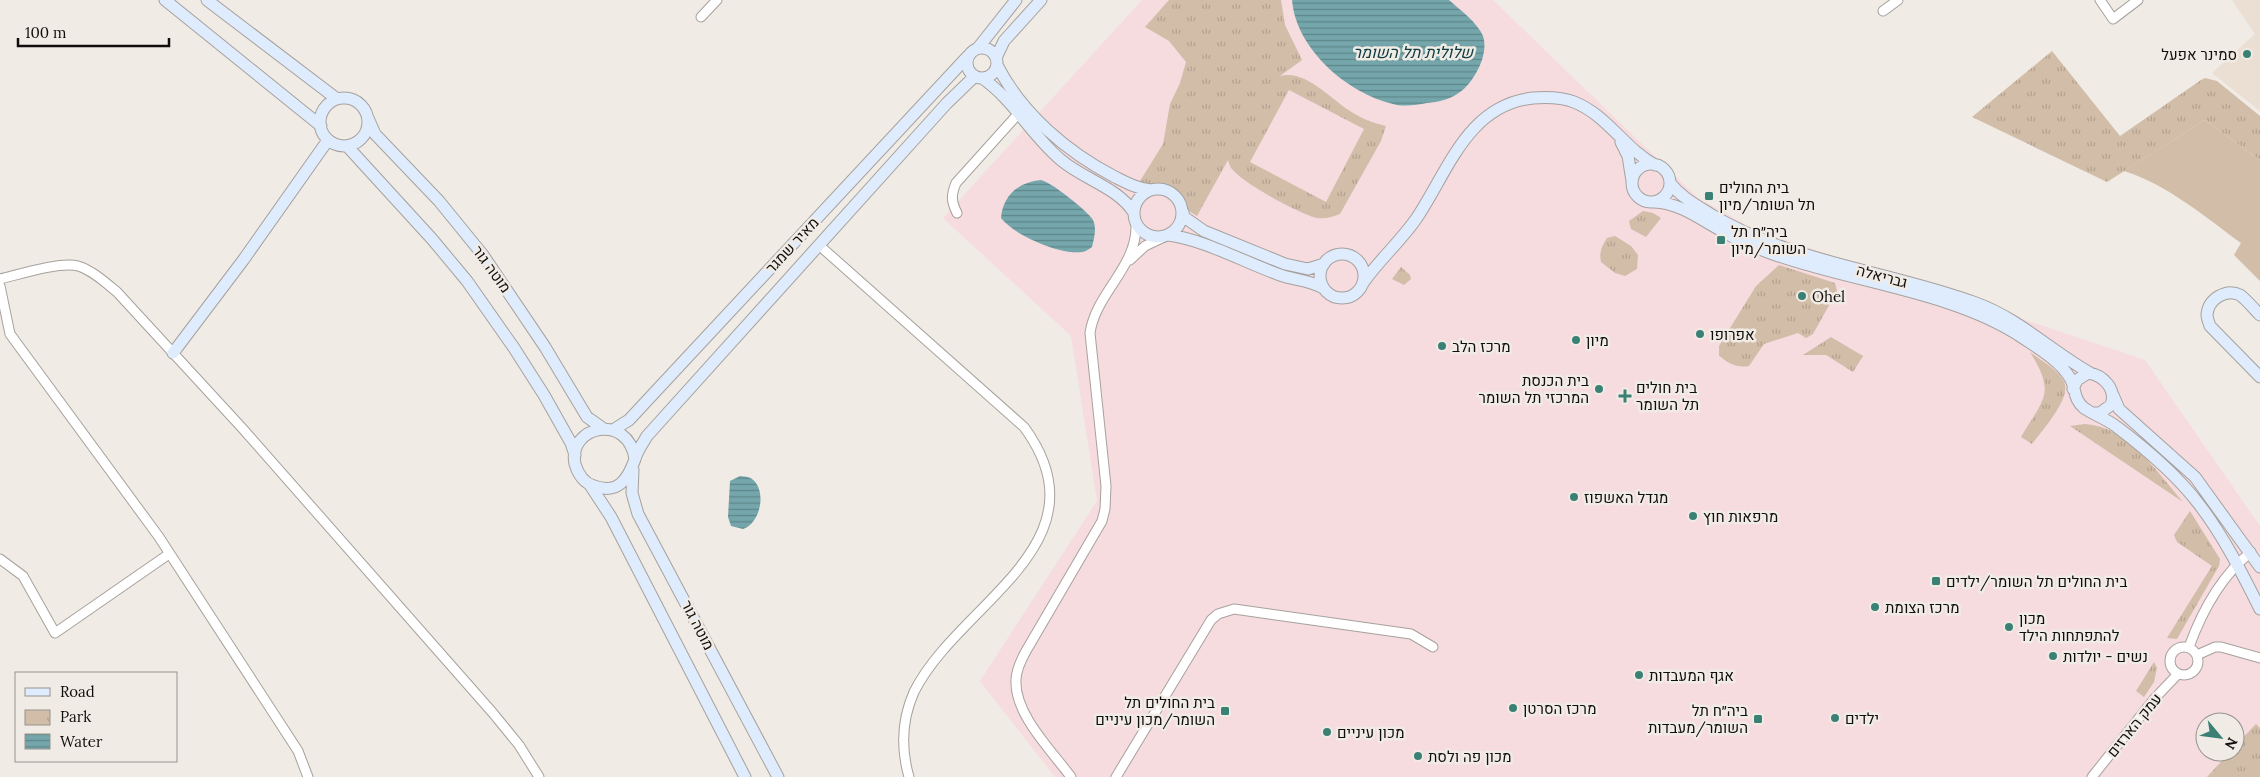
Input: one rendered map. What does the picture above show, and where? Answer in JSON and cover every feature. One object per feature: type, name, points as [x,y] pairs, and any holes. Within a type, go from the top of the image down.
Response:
[{"type":"street","points":[[165,0],[321,126],[328,140],[340,146],[346,146],[359,141],[368,124],[368,118],[358,102],[352,99],[337,99],[208,0]]},
{"type":"street","points":[[701,18],[717,0]]},
{"type":"street","points":[[1016,0],[978,48],[968,56],[967,65],[978,77],[998,90],[1062,162],[1121,198],[1145,233],[1151,236],[1186,238],[1275,273],[1316,284],[1324,288],[1332,296],[1344,298],[1355,294],[1419,215],[1466,136],[1499,109],[1526,99],[1563,99],[1592,112],[1612,128],[1638,154],[1665,171],[1670,183],[1666,195],[1654,202],[1642,200],[1638,196],[1632,185],[1628,156],[1612,128]]},
{"type":"street","points":[[978,77],[992,74],[1004,41],[1041,0]]},
{"type":"street","points":[[1883,11],[1898,0]]},
{"type":"street","points":[[2100,0],[2113,18],[2138,0]]},
{"type":"street","points":[[978,48],[991,50],[1010,86],[1042,124],[1068,149],[1131,185],[1172,193],[1181,204],[1184,217],[1204,231],[1285,264],[1308,269],[1324,264],[1333,256],[1368,258],[1389,250]]},
{"type":"street","name":"מאיר שמגר","points":[[608,429],[629,420],[968,56]]},
{"type":"street","name":"מאיר שמגר","points":[[634,464],[647,436],[947,103],[978,77]]},
{"type":"street","points":[[321,126],[323,111],[337,99]]},
{"type":"street","points":[[957,213],[952,202],[952,193],[956,183],[1019,114]]},
{"type":"street","name":"מוטה גור","points":[[368,118],[375,134],[439,201],[483,255],[546,347],[587,418],[608,429]]},
{"type":"street","points":[[173,353],[244,259],[328,140]]},
{"type":"street","name":"מוטה גור","points":[[346,146],[432,239],[467,281],[544,395],[571,443],[575,455]]},
{"type":"street","points":[[1632,185],[1632,179],[1638,169],[1655,165]]},
{"type":"street","name":"גבריאלה","points":[[1670,183],[1675,190],[1695,205],[1764,241],[1809,256],[1948,294],[1995,311],[2029,331],[2092,374]]},
{"type":"street","points":[[1071,777],[1027,718],[1019,700],[1016,680],[1019,665],[1026,651],[1102,522],[1105,509],[1106,486],[1090,333],[1097,312],[1127,263],[1135,244],[1135,218],[1138,200],[1151,190]]},
{"type":"street","name":"גבריאלה","points":[[1654,202],[1674,204],[1726,234],[1771,254],[1946,303],[1984,316],[2008,329],[2053,360],[2070,379],[2073,389]]},
{"type":"street","points":[[1127,263],[1146,246],[1166,236],[1179,226],[1182,212]]},
{"type":"street","points":[[820,246],[1024,426],[1036,443],[1044,461],[1048,480],[1049,497],[1046,520],[1039,540],[1027,560],[941,654],[925,674],[914,693],[903,731],[904,753],[909,777]]},
{"type":"street","points":[[1354,258],[1362,269],[1363,283]]},
{"type":"street","points":[[1324,264],[1320,276],[1324,288]]},
{"type":"street","points":[[0,279],[39,269],[77,265],[98,277],[117,292],[243,429],[492,712],[519,745],[539,777]]},
{"type":"street","points":[[0,286],[10,334]]},
{"type":"street","points":[[2260,315],[2240,295],[2228,293],[2218,296],[2210,304],[2207,315],[2210,326],[2260,377]]},
{"type":"street","points":[[0,320],[169,554],[298,751],[308,777]]},
{"type":"street","points":[[2260,567],[2195,477],[2120,409],[2106,382],[2092,374],[2080,376],[2073,389],[2077,401],[2116,426],[2172,474],[2198,502],[2237,563],[2260,609]]},
{"type":"street","points":[[2093,413],[2107,410],[2113,400],[2113,395]]},
{"type":"street","points":[[608,429],[628,440],[633,449],[634,464],[628,478],[610,488],[600,488],[589,484],[577,471],[575,455],[580,441],[587,434],[608,429]]},
{"type":"street","name":"מוטה גור","points":[[634,464],[632,494],[638,514],[778,777]]},
{"type":"street","name":"מוטה גור","points":[[589,484],[611,516],[745,777]]},
{"type":"street","points":[[2189,647],[2201,619],[2227,574],[2251,552]]},
{"type":"street","points":[[0,559],[24,576],[55,634],[169,554]]},
{"type":"street","points":[[1116,777],[1211,620],[1226,610],[1234,609],[1411,634],[1433,647]]},
{"type":"street","points":[[2189,647],[2197,655],[2196,669],[2188,674],[2178,674],[2170,664],[2170,655],[2176,648],[2189,647]]},
{"type":"street","points":[[2197,655],[2215,647],[2221,647],[2260,658]]},
{"type":"street","name":"עמק הארזים","points":[[2092,777],[2155,698],[2178,674]]},
{"type":"shaded area","name":"בית חולים תל השומר","points":[[1142,0],[1493,0],[1697,197],[1755,230],[2145,360],[2260,526],[2260,777],[1055,777],[980,681],[1097,501],[1071,336],[943,218]]},
{"type":"shaded area","name":"סמינר אפעל","points":[[2232,0],[2260,0],[2260,111],[2212,73],[2255,34]]},
{"type":"green space","points":[[1169,0],[1281,0],[1285,25],[1302,60],[1280,76],[1289,75],[1308,81],[1354,114],[1386,126],[1381,141],[1340,214],[1329,218],[1318,218],[1299,211],[1248,183],[1232,169],[1228,160],[1197,216],[1140,181],[1163,144],[1170,104],[1180,83],[1186,62],[1169,41],[1145,27]],"holes":[[[1289,90],[1364,129],[1326,202],[1250,162]]]},
{"type":"green space","points":[[2052,51],[2120,136],[2201,80],[2205,78],[2217,81],[2260,116],[2260,160],[2205,120],[2107,182],[1972,117]]},
{"type":"green space","points":[[2205,120],[2260,160],[2260,281],[2234,255],[2241,243],[2171,193],[2156,184],[2124,171]]},
{"type":"green space","points":[[1643,211],[1653,213],[1661,218],[1646,237],[1631,229],[1629,221]]},
{"type":"green space","points":[[1615,236],[1631,246],[1638,255],[1637,269],[1625,276],[1615,273],[1601,262],[1600,258],[1607,238]]},
{"type":"green space","points":[[1779,265],[1835,283],[1837,291],[1813,334],[1806,338],[1798,333],[1764,344],[1749,366],[1737,366],[1729,363],[1719,355],[1719,346],[1756,286]]},
{"type":"green space","points":[[1401,267],[1410,275],[1411,279],[1404,285],[1392,279]]},
{"type":"green space","points":[[1831,337],[1863,356],[1853,372],[1826,355],[1803,355]]},
{"type":"green space","points":[[2030,352],[2056,372],[2063,380],[2065,387],[2061,404],[2032,444],[2021,437],[2041,404],[2045,387],[2038,366]]},
{"type":"green space","points":[[2085,424],[2100,427],[2128,442],[2152,465],[2183,502],[2070,426]]},
{"type":"green space","points":[[2190,511],[2220,559],[2219,566],[2177,639],[2167,638],[2212,566],[2177,542],[2174,535]]},
{"type":"green space","points":[[2154,662],[2157,668],[2154,682],[2144,697],[2136,691]]},
{"type":"green space","points":[[2256,724],[2260,728],[2260,777],[2207,777],[2221,762],[2245,762],[2245,736]]},
{"type":"water","name":"שלולית תל השומר","points":[[1292,0],[1449,0],[1468,16],[1483,36],[1484,50],[1482,60],[1467,86],[1450,98],[1414,105],[1393,104],[1358,90],[1327,66],[1314,52],[1303,35],[1296,18]]},
{"type":"water","points":[[1041,180],[1069,197],[1090,216],[1095,230],[1092,247],[1083,252],[1073,252],[1050,247],[1016,231],[1001,218],[1005,203],[1014,191],[1033,181]]},
{"type":"water","points":[[740,476],[748,477],[757,484],[760,498],[758,513],[749,526],[743,529],[731,526],[728,517],[730,481]]},
{"type":"place","name":"סמינר אפעל","points":[[2247,54]]},
{"type":"place","name":"בית החולים תל השומר/מיון","points":[[1709,196]]},
{"type":"place","name":"ביה״ח תל השומר/מיון","points":[[1721,240]]},
{"type":"place","name":"Ohel","points":[[1802,296]]},
{"type":"place","name":"אפרופו","points":[[1700,334]]},
{"type":"place","name":"מיון","points":[[1576,340]]},
{"type":"place","name":"מרכז הלב","points":[[1442,346]]},
{"type":"place","name":"בית הכנסת המרכזי תל השומר","points":[[1599,389]]},
{"type":"place","name":"בית חולים תל השומר","points":[[1625,396]]},
{"type":"place","name":"מגדל האשפוז","points":[[1574,497]]},
{"type":"place","name":"מרפאות חוץ","points":[[1693,516]]},
{"type":"place","name":"בית החולים תל השומר/ילדים","points":[[1936,581]]},
{"type":"place","name":"מרכז הצומת","points":[[1875,607]]},
{"type":"place","name":"מכון להתפתחות הילד","points":[[2009,627]]},
{"type":"place","name":"נשים - יולדות","points":[[2053,656]]},
{"type":"place","name":"אגף המעבדות","points":[[1639,675]]},
{"type":"place","name":"מרכז הסרטן","points":[[1513,708]]},
{"type":"place","name":"בית החולים תל השומר/מכון עיניים","points":[[1225,711]]},
{"type":"place","name":"ילדים","points":[[1835,718]]},
{"type":"place","name":"ביה״ח תל השומר/מעבדות","points":[[1758,719]]},
{"type":"place","name":"מכון עיניים","points":[[1327,732]]},
{"type":"place","name":"מכון פה ולסת","points":[[1418,756]]}]
